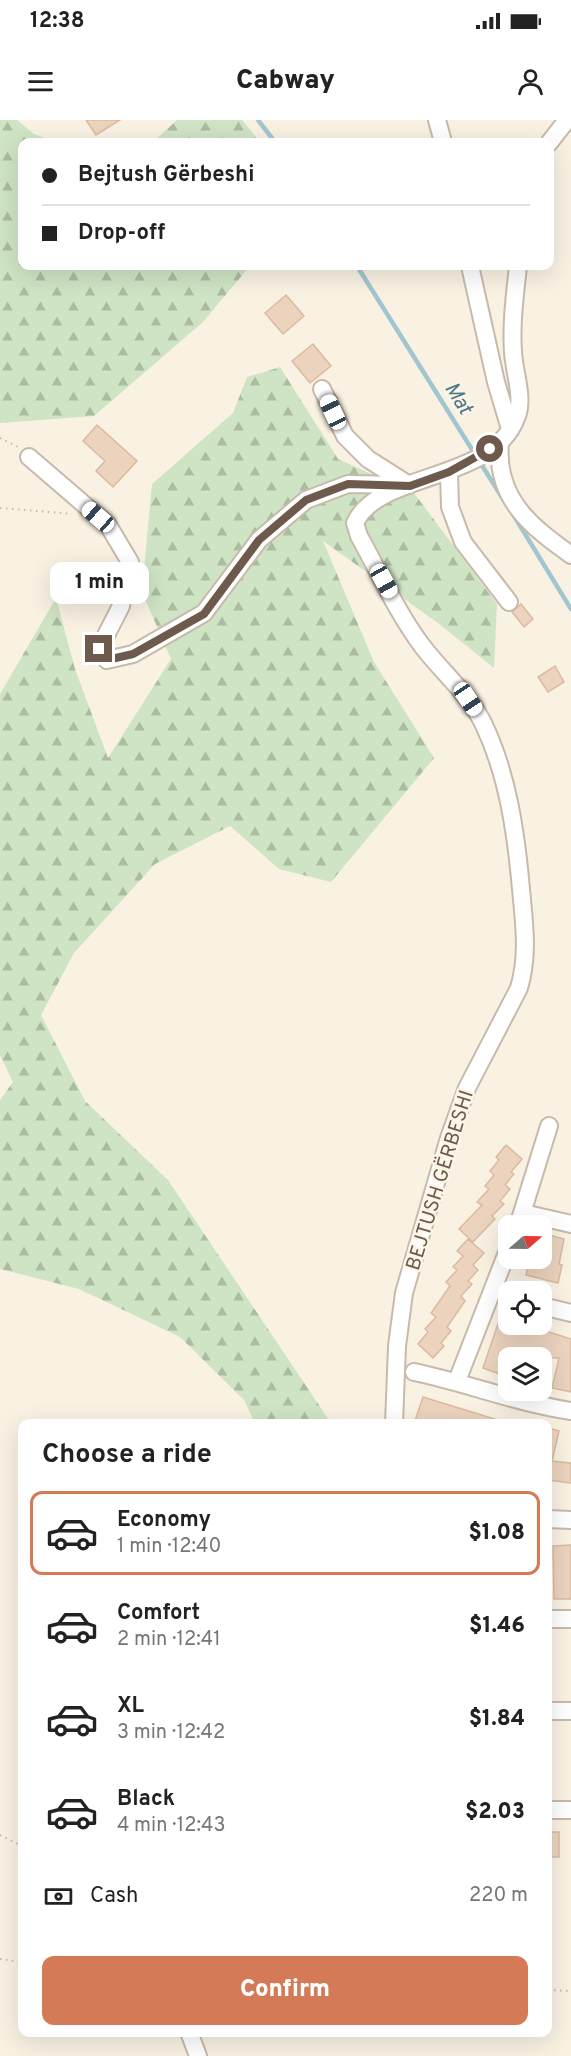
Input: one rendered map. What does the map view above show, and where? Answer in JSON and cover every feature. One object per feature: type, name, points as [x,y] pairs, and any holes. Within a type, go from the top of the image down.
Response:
[{"type":"street","points":[[437,120],[442,138]]},
{"type":"street","points":[[553,138],[567,120]]},
{"type":"street","points":[[471,270],[496,382],[500,463],[517,510],[536,530],[571,555]]},
{"type":"street","points":[[500,440],[519,411],[513,350],[518,270]]},
{"type":"street","points":[[322,389],[345,436],[368,459],[410,486]]},
{"type":"street","name":"BEJTUSH GËRBESHI","points":[[394,1419],[397,1346],[404,1293],[464,1096],[519,988],[524,973],[525,936],[512,818],[490,740],[468,699],[420,643],[402,615],[359,536],[355,523],[366,505],[449,472],[500,440]]},
{"type":"street","points":[[29,457],[108,525],[130,562],[121,606],[99,649],[107,660],[133,654],[204,614],[259,540],[306,500],[348,484],[410,486]]},
{"type":"street","points":[[449,472],[450,507],[463,542],[509,602]]},
{"type":"street","points":[[522,1215],[549,1126]]},
{"type":"street","points":[[552,1222],[571,1224]]},
{"type":"street","points":[[457,1381],[498,1297]]},
{"type":"street","points":[[552,1308],[571,1313]]},
{"type":"street","points":[[414,1372],[457,1381],[532,1405],[571,1411]]},
{"type":"street","points":[[552,1519],[571,1520]]},
{"type":"street","points":[[552,1620],[571,1619]]},
{"type":"street","points":[[552,1711],[571,1711]]},
{"type":"street","points":[[552,1810],[571,1810]]},
{"type":"street","points":[[191,2037],[198,2056]]},
{"type":"path","points":[[0,438],[29,457]]},
{"type":"path","points":[[0,508],[65,515],[89,508]]},
{"type":"path","points":[[0,1835],[18,1844]]},
{"type":"path","points":[[0,1959],[18,1961]]},
{"type":"path","points":[[552,1990],[571,1991]]},
{"type":"green space","points":[[0,120],[17,120],[34,134],[45,138],[18,138],[18,270],[247,270],[203,322],[94,416],[0,423]]},
{"type":"green space","points":[[177,120],[242,120],[257,138],[157,138]]},
{"type":"green space","points":[[280,367],[338,459],[414,493],[497,604],[494,668],[438,623],[323,541],[374,662],[434,758],[331,882],[279,869],[230,826],[155,864],[74,953],[41,1015],[85,1101],[168,1180],[328,1419],[253,1419],[244,1400],[180,1337],[79,1289],[0,1269],[0,1100],[13,1082],[0,1055],[0,694],[56,598],[75,669],[108,758],[171,659],[142,592],[152,484],[233,413],[247,377]]},
{"type":"building","points":[[86,120],[120,120],[96,135]]},
{"type":"building","points":[[286,295],[304,316],[283,334],[265,313]]},
{"type":"building","points":[[313,344],[331,366],[310,383],[292,361]]},
{"type":"building","points":[[97,425],[137,461],[113,487],[96,471],[105,461],[83,441]]},
{"type":"building","points":[[521,604],[533,619],[524,627],[512,612]]},
{"type":"building","points":[[555,666],[564,682],[548,692],[538,677]]},
{"type":"building","points":[[506,1145],[522,1159],[511,1172],[514,1174],[505,1185],[510,1189],[500,1201],[504,1204],[492,1216],[495,1219],[473,1242],[459,1229],[482,1205],[477,1202],[489,1189],[485,1186],[494,1175],[490,1171],[499,1160],[496,1157]]},
{"type":"building","points":[[552,1236],[564,1239],[558,1283],[526,1275],[527,1269],[552,1269]]},
{"type":"building","points":[[468,1239],[484,1253],[473,1265],[478,1270],[468,1281],[472,1284],[461,1296],[465,1301],[447,1327],[451,1331],[441,1343],[444,1346],[433,1358],[418,1344],[428,1332],[425,1329],[436,1317],[431,1313],[450,1286],[446,1282],[457,1270],[453,1267],[463,1256],[457,1251]]},
{"type":"building","points":[[498,1324],[498,1335],[552,1335],[552,1333],[571,1339],[571,1392],[552,1388],[559,1358],[552,1358],[552,1347],[498,1347],[498,1374],[483,1368]]},
{"type":"building","points":[[423,1397],[495,1419],[416,1419]]},
{"type":"building","points":[[552,1429],[559,1431],[552,1461]]},
{"type":"building","points":[[552,1461],[571,1463],[571,1483],[552,1481]]},
{"type":"building","points":[[571,1545],[571,1599],[554,1599],[553,1546]]},
{"type":"building","points":[[552,1832],[559,1832],[559,1857],[552,1857]]},
{"type":"waterway","name":"Mat","points":[[258,120],[272,138]]},
{"type":"waterway","name":"Mat","points":[[360,270],[503,499]]},
{"type":"waterway","name":"Mat","points":[[511,511],[571,609]]},
{"type":"route","points":[[99,649],[107,660],[133,654],[204,614],[259,540],[306,500],[348,484],[410,486],[449,472],[490,449]]}]
